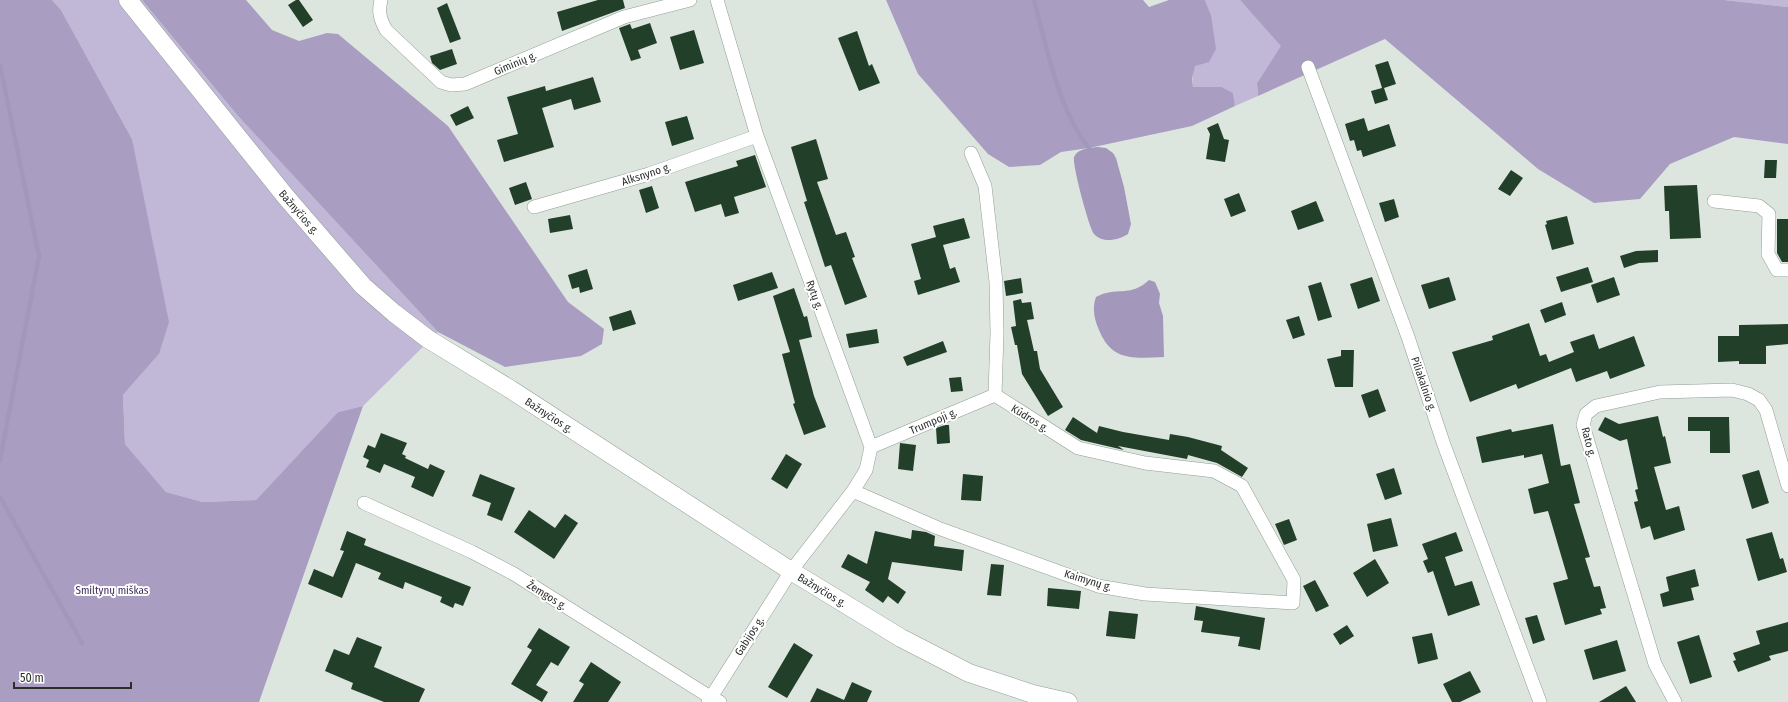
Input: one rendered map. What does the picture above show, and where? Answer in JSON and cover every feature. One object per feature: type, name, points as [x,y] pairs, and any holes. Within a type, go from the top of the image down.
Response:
[{"type":"main road","name":"Bažnyčios g.","points":[[128,0],[286,197],[363,286],[394,313],[428,339],[510,389],[791,571],[901,638],[969,673],[1033,694],[1068,702]]},
{"type":"street","name":"Giminių g.","points":[[381,0],[379,9],[380,19],[386,30],[441,82],[452,85],[465,84],[624,17],[690,0]]},
{"type":"street","name":"Rytų g.","points":[[717,0],[757,136],[871,447]]},
{"type":"street","name":"Piliakalnio g.","points":[[1308,67],[1408,337],[1444,445],[1540,702]]},
{"type":"street","name":"Alksnyno g.","points":[[534,207],[649,174],[757,136]]},
{"type":"street","points":[[971,153],[985,186],[996,282],[997,332],[995,395]]},
{"type":"street","points":[[1714,201],[1759,206],[1769,214],[1768,254],[1777,270],[1788,270]]},
{"type":"street","name":"Rato g.","points":[[1675,702],[1655,664],[1583,425],[1586,414],[1596,406],[1660,392],[1732,390],[1748,394],[1759,400],[1766,410],[1788,486]]},
{"type":"street","name":"Trumpoji g.","points":[[871,447],[995,395]]},
{"type":"street","name":"Kūdros g.","points":[[995,395],[1078,448],[1145,463],[1214,471],[1242,486],[1273,539]]},
{"type":"street","points":[[791,571],[852,491],[866,470],[871,447]]},
{"type":"street","name":"Kaimynų g.","points":[[852,491],[938,528],[1098,586],[1145,594],[1293,603],[1294,580],[1273,539]]},
{"type":"street","name":"Žemgos g.","points":[[364,503],[472,552],[514,574],[712,700]]},
{"type":"street","name":"Gabijos g.","points":[[712,700],[791,571]]},
{"type":"shaded area","points":[[52,0],[142,0],[238,116],[438,332],[363,406],[338,412],[256,500],[203,502],[166,492],[125,444],[123,395],[159,354],[132,139],[61,10]]},
{"type":"shaded area","points":[[1205,0],[1240,0],[1282,46],[1257,83],[1258,96],[1235,106],[1233,93],[1222,87],[1193,87],[1196,60],[1211,15]]},
{"type":"shaded area","points":[[1724,0],[1788,0],[1788,7]]},
{"type":"shaded area","points":[[1098,147],[1106,148],[1113,153],[1116,158],[1124,187],[1131,224],[1128,234],[1111,240],[1102,239],[1094,234],[1085,209],[1074,162],[1074,157],[1078,152],[1084,149]]},
{"type":"shaded area","points":[[1149,280],[1155,282],[1160,294],[1159,303],[1163,316],[1164,357],[1143,358],[1125,356],[1117,353],[1110,348],[1104,340],[1096,322],[1094,305],[1096,297],[1110,292],[1136,289]]},
{"type":"green space","name":"Smiltynų miškas","points":[[0,0],[52,0],[61,10],[132,139],[169,322],[159,354],[123,395],[125,444],[166,492],[203,502],[256,500],[338,412],[363,406],[259,702],[0,702]]},
{"type":"green space","points":[[142,0],[246,0],[272,30],[299,41],[327,33],[338,34],[448,126],[568,302],[604,329],[602,344],[581,356],[505,367],[438,332],[238,116]]},
{"type":"green space","points":[[886,0],[1143,0],[1149,7],[1169,0],[1205,0],[1211,15],[1216,49],[1209,62],[1195,66],[1192,79],[1193,87],[1222,87],[1233,93],[1235,106],[1192,126],[1089,148],[1061,152],[1040,165],[1009,167],[988,154],[918,74]]},
{"type":"green space","points":[[1240,0],[1724,0],[1788,7],[1788,144],[1734,137],[1670,164],[1640,199],[1594,203],[1538,169],[1385,39],[1258,96],[1257,83],[1281,46]]},
{"type":"building","points":[[296,0],[299,0],[313,20],[303,27],[288,5]]},
{"type":"building","points":[[598,0],[623,0],[625,8],[562,31],[557,12]]},
{"type":"building","points":[[447,3],[461,39],[450,43],[437,8]]},
{"type":"building","points":[[650,23],[657,43],[638,50],[641,58],[631,61],[619,28],[630,24],[632,29]]},
{"type":"building","points":[[694,30],[704,63],[680,70],[670,37]]},
{"type":"building","points":[[857,31],[869,66],[872,64],[880,83],[859,91],[838,38]]},
{"type":"building","points":[[452,49],[457,64],[440,70],[432,63],[430,56]]},
{"type":"building","points":[[1388,61],[1396,84],[1384,88],[1388,100],[1375,104],[1371,91],[1382,88],[1375,65]]},
{"type":"building","points":[[593,77],[601,102],[574,110],[571,99],[542,108],[554,147],[504,162],[497,140],[518,134],[507,97],[545,86],[546,91]]},
{"type":"building","points":[[468,106],[474,118],[456,126],[450,115]]},
{"type":"building","points":[[687,116],[694,139],[672,146],[665,122]]},
{"type":"building","points":[[1364,118],[1368,131],[1389,124],[1396,146],[1363,157],[1361,150],[1357,151],[1354,140],[1350,141],[1345,124]]},
{"type":"building","points":[[1218,123],[1224,139],[1229,140],[1225,162],[1206,159],[1210,134],[1207,128]]},
{"type":"building","points":[[816,139],[828,179],[817,182],[836,235],[846,232],[855,257],[852,258],[867,297],[845,305],[831,265],[825,267],[804,202],[807,201],[791,147]]},
{"type":"building","points":[[755,155],[766,187],[734,197],[739,213],[725,217],[721,204],[695,212],[685,182],[738,166],[736,161]]},
{"type":"building","points":[[1765,160],[1777,160],[1776,178],[1764,178]]},
{"type":"building","points":[[1511,170],[1523,178],[1510,196],[1498,189]]},
{"type":"building","points":[[526,182],[532,199],[515,205],[509,188]]},
{"type":"building","points":[[1697,185],[1701,238],[1670,239],[1669,211],[1665,211],[1664,186]]},
{"type":"building","points":[[652,186],[659,208],[646,213],[639,190]]},
{"type":"building","points":[[1239,193],[1246,211],[1231,217],[1224,199]]},
{"type":"building","points":[[1394,199],[1399,217],[1385,222],[1379,203]]},
{"type":"building","points":[[1316,201],[1324,221],[1298,230],[1291,211]]},
{"type":"building","points":[[570,215],[573,229],[550,233],[548,219]]},
{"type":"building","points":[[1567,216],[1574,244],[1552,250],[1545,225],[1547,224],[1546,221]]},
{"type":"building","points":[[964,218],[970,238],[943,245],[950,269],[955,267],[960,282],[918,295],[914,281],[921,279],[911,244],[936,237],[933,226]]},
{"type":"building","points":[[1777,219],[1788,219],[1788,262],[1782,262],[1777,253]]},
{"type":"building","points":[[1658,250],[1658,262],[1639,263],[1624,268],[1620,256],[1636,251]]},
{"type":"building","points":[[1588,267],[1593,282],[1561,292],[1556,277]]},
{"type":"building","points":[[587,269],[593,289],[580,293],[579,287],[572,289],[568,275]]},
{"type":"building","points":[[772,272],[778,288],[738,301],[733,285]]},
{"type":"building","points":[[1372,277],[1380,301],[1358,309],[1350,284]]},
{"type":"building","points":[[1449,277],[1456,300],[1429,309],[1421,285]]},
{"type":"building","points":[[1614,277],[1620,295],[1597,303],[1591,285]]},
{"type":"building","points":[[1021,278],[1023,293],[1006,296],[1004,281]]},
{"type":"building","points":[[1321,282],[1332,317],[1318,321],[1308,286]]},
{"type":"building","points":[[794,288],[804,317],[807,316],[812,337],[799,340],[814,396],[826,427],[804,435],[793,404],[795,403],[782,354],[790,352],[773,296]]},
{"type":"building","points":[[1021,299],[1022,303],[1031,302],[1034,319],[1027,320],[1034,351],[1037,351],[1040,369],[1063,407],[1048,416],[1022,374],[1017,345],[1015,345],[1011,327],[1016,326],[1013,301]]},
{"type":"building","points":[[1562,302],[1566,315],[1545,323],[1540,310]]},
{"type":"building","points":[[631,310],[636,324],[613,331],[609,317]]},
{"type":"building","points":[[1299,316],[1305,335],[1293,339],[1286,320]]},
{"type":"building","points":[[1529,323],[1540,356],[1546,354],[1549,362],[1574,352],[1570,342],[1594,334],[1599,349],[1634,336],[1645,366],[1610,379],[1607,371],[1576,382],[1571,368],[1518,389],[1516,384],[1470,402],[1452,352],[1493,340],[1492,336]]},
{"type":"building","points":[[1788,324],[1788,344],[1766,346],[1766,364],[1739,364],[1739,361],[1718,362],[1718,336],[1739,336],[1739,325]]},
{"type":"building","points":[[877,329],[879,343],[849,348],[846,334]]},
{"type":"building","points":[[943,341],[947,352],[907,366],[903,357]]},
{"type":"building","points":[[1341,350],[1354,350],[1353,387],[1335,387],[1327,359],[1341,356]]},
{"type":"building","points":[[961,377],[963,391],[951,392],[949,378]]},
{"type":"building","points":[[1378,389],[1386,411],[1369,418],[1361,395]]},
{"type":"building","points":[[1658,416],[1663,437],[1665,436],[1671,463],[1654,467],[1666,510],[1679,506],[1685,530],[1654,540],[1650,526],[1641,529],[1634,502],[1638,501],[1635,490],[1638,489],[1627,439],[1620,441],[1598,430],[1605,417],[1619,424]]},
{"type":"building","points":[[1073,417],[1097,433],[1099,426],[1169,440],[1170,434],[1222,446],[1221,450],[1248,468],[1242,477],[1217,463],[1188,455],[1187,459],[1118,446],[1124,450],[1081,440],[1065,430]]},
{"type":"building","points":[[1688,417],[1729,417],[1730,453],[1710,453],[1710,431],[1688,431]]},
{"type":"building","points":[[1553,424],[1561,466],[1570,464],[1580,503],[1574,504],[1590,557],[1585,558],[1594,587],[1600,586],[1606,608],[1600,609],[1602,614],[1565,625],[1553,583],[1568,579],[1548,511],[1534,514],[1528,489],[1549,483],[1542,454],[1524,458],[1524,455],[1482,463],[1476,437],[1511,429],[1512,432]]},
{"type":"building","points":[[949,425],[950,443],[937,444],[936,428]]},
{"type":"building","points":[[381,433],[407,443],[402,454],[406,456],[405,458],[428,469],[430,464],[445,471],[433,497],[411,487],[415,477],[384,464],[380,473],[366,467],[369,460],[363,457],[368,445],[375,448]]},
{"type":"building","points":[[900,443],[916,445],[913,471],[898,469]]},
{"type":"building","points":[[786,454],[802,464],[787,489],[771,479]]},
{"type":"building","points":[[1394,468],[1402,494],[1385,500],[1376,474]]},
{"type":"building","points":[[1759,470],[1769,503],[1752,509],[1742,475]]},
{"type":"building","points":[[480,474],[515,488],[502,521],[487,515],[491,503],[472,496]]},
{"type":"building","points":[[963,474],[983,476],[981,501],[961,500]]},
{"type":"building","points":[[529,510],[555,528],[565,514],[578,523],[554,559],[514,532]]},
{"type":"building","points":[[1391,518],[1398,546],[1373,552],[1367,524]]},
{"type":"building","points":[[1289,519],[1297,540],[1284,545],[1275,524]]},
{"type":"building","points":[[912,530],[926,532],[935,536],[934,546],[964,550],[962,571],[892,562],[888,579],[906,592],[898,604],[888,596],[883,603],[865,590],[870,582],[841,567],[848,554],[867,564],[875,531],[911,539]]},
{"type":"building","points":[[347,531],[366,539],[364,545],[471,587],[463,606],[455,603],[453,608],[440,602],[442,597],[405,582],[403,589],[378,579],[381,573],[356,563],[342,598],[308,584],[314,569],[333,577],[344,551],[340,550]]},
{"type":"building","points":[[1456,532],[1463,551],[1445,557],[1455,586],[1472,581],[1480,605],[1448,616],[1433,571],[1428,573],[1423,561],[1428,559],[1422,544]]},
{"type":"building","points":[[1772,532],[1780,559],[1783,558],[1787,572],[1758,581],[1746,539]]},
{"type":"building","points":[[1375,559],[1389,583],[1367,597],[1353,573]]},
{"type":"building","points":[[991,564],[1004,565],[1001,596],[987,595]]},
{"type":"building","points":[[1695,569],[1699,586],[1691,588],[1694,600],[1663,607],[1660,594],[1669,591],[1666,577]]},
{"type":"building","points":[[1315,580],[1329,606],[1316,612],[1303,586]]},
{"type":"building","points":[[1048,588],[1081,591],[1079,609],[1047,606]]},
{"type":"building","points":[[1196,606],[1265,618],[1260,650],[1238,646],[1240,637],[1201,632],[1203,621],[1194,620]]},
{"type":"building","points":[[1109,611],[1138,614],[1135,639],[1106,636]]},
{"type":"building","points":[[1537,615],[1545,640],[1533,644],[1525,618]]},
{"type":"building","points":[[1788,622],[1788,651],[1769,656],[1771,660],[1738,672],[1733,661],[1736,660],[1733,653],[1760,644],[1756,631]]},
{"type":"building","points":[[1347,625],[1354,636],[1340,645],[1333,634]]},
{"type":"building","points":[[539,628],[570,647],[558,666],[551,662],[536,685],[548,692],[542,702],[511,684],[532,650],[527,647]]},
{"type":"building","points":[[1432,633],[1438,659],[1418,664],[1412,637]]},
{"type":"building","points":[[1699,635],[1712,677],[1690,684],[1677,642]]},
{"type":"building","points":[[357,637],[382,647],[374,667],[425,689],[419,702],[384,702],[351,689],[353,683],[325,671],[334,649],[349,655]]},
{"type":"building","points":[[1617,640],[1626,671],[1593,680],[1584,650]]},
{"type":"building","points":[[794,643],[813,655],[787,698],[768,687]]},
{"type":"building","points":[[591,662],[621,682],[608,702],[573,702],[584,684],[579,681]]},
{"type":"building","points":[[1470,671],[1481,692],[1460,702],[1452,702],[1443,684]]},
{"type":"building","points":[[852,682],[872,691],[867,702],[810,702],[817,688],[844,700]]},
{"type":"building","points":[[1626,686],[1636,702],[1599,702]]},
{"type":"waterway","points":[[1034,0],[1061,97],[1078,132],[1089,148]]},
{"type":"waterway","points":[[0,65],[39,256],[0,460]]},
{"type":"waterway","points":[[0,497],[82,643]]}]
